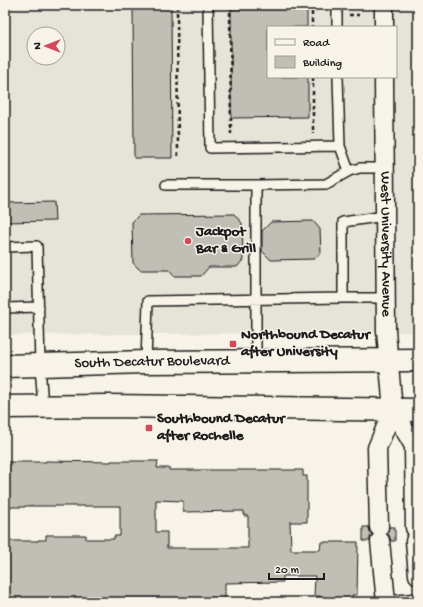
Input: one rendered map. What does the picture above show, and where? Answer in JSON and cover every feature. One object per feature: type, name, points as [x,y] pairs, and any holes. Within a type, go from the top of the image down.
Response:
[{"type":"main road","name":"South Decatur Boulevard","points":[[5,366],[146,362],[418,360]]},
{"type":"main road","points":[[5,408],[108,406],[418,410]]},
{"type":"street","points":[[384,5],[384,26]]},
{"type":"street","name":"West University Avenue","points":[[384,78],[385,298],[386,331],[393,410]]},
{"type":"street","points":[[386,602],[380,534],[377,448],[393,410]]},
{"type":"street","points":[[393,410],[414,446],[415,534],[418,575]]},
{"type":"lane","points":[[208,5],[210,148],[340,146]]},
{"type":"lane","points":[[337,5],[337,26]]},
{"type":"lane","points":[[338,78],[340,146],[349,171]]},
{"type":"lane","points":[[166,185],[326,184],[349,171],[360,168],[384,168]]},
{"type":"lane","points":[[256,184],[256,361]]},
{"type":"lane","points":[[343,298],[343,222],[385,216]]},
{"type":"lane","points":[[5,247],[37,246],[40,365],[43,407]]},
{"type":"lane","points":[[146,362],[148,301],[385,298]]},
{"type":"lane","points":[[5,308],[39,307]]},
{"type":"lane","points":[[386,602],[418,598]]},
{"type":"path","points":[[177,5],[178,156]]},
{"type":"path","points":[[230,5],[231,138]]},
{"type":"path","points":[[312,5],[312,26]]},
{"type":"path","points":[[348,14],[359,15]]},
{"type":"path","points":[[313,78],[313,146]]},
{"type":"shaded area","points":[[5,5],[418,5],[418,332],[5,335]]},
{"type":"building","points":[[133,5],[171,5],[172,158],[134,158]]},
{"type":"building","points":[[231,9],[307,9],[307,26],[267,26],[267,78],[308,78],[308,117],[231,118]]},
{"type":"building","points":[[54,202],[55,221],[5,222],[5,203]]},
{"type":"building","name":"Jackpot Bar & Grill","points":[[234,214],[242,223],[243,260],[237,267],[209,267],[201,276],[174,276],[170,270],[140,270],[133,263],[132,222],[139,215]]},
{"type":"building","points":[[313,221],[320,229],[321,253],[314,259],[271,260],[262,251],[262,231],[271,222]]},
{"type":"building","points":[[158,461],[157,468],[169,468],[169,470],[303,470],[303,476],[307,476],[307,522],[290,522],[291,550],[320,550],[321,542],[358,542],[357,595],[352,595],[352,602],[320,602],[320,596],[314,596],[315,576],[283,576],[283,582],[225,583],[225,602],[5,602],[5,541],[46,540],[46,535],[86,535],[86,539],[114,539],[114,536],[120,536],[120,506],[5,507],[5,462]],"holes":[[[156,500],[183,501],[183,512],[244,511],[244,516],[248,516],[248,548],[167,548],[167,532],[156,532]]]},
{"type":"building","points":[[363,527],[369,527],[372,535],[370,537],[370,541],[363,541]]},
{"type":"building","points":[[389,527],[395,527],[395,541],[391,541],[387,533]]},
{"type":"place","name":"Jackpot Bar & Grill","points":[[188,241]]},
{"type":"place","name":"Northbound Decatur after University","points":[[233,344]]},
{"type":"place","name":"Southbound Decatur after Rochelle","points":[[149,428]]}]
